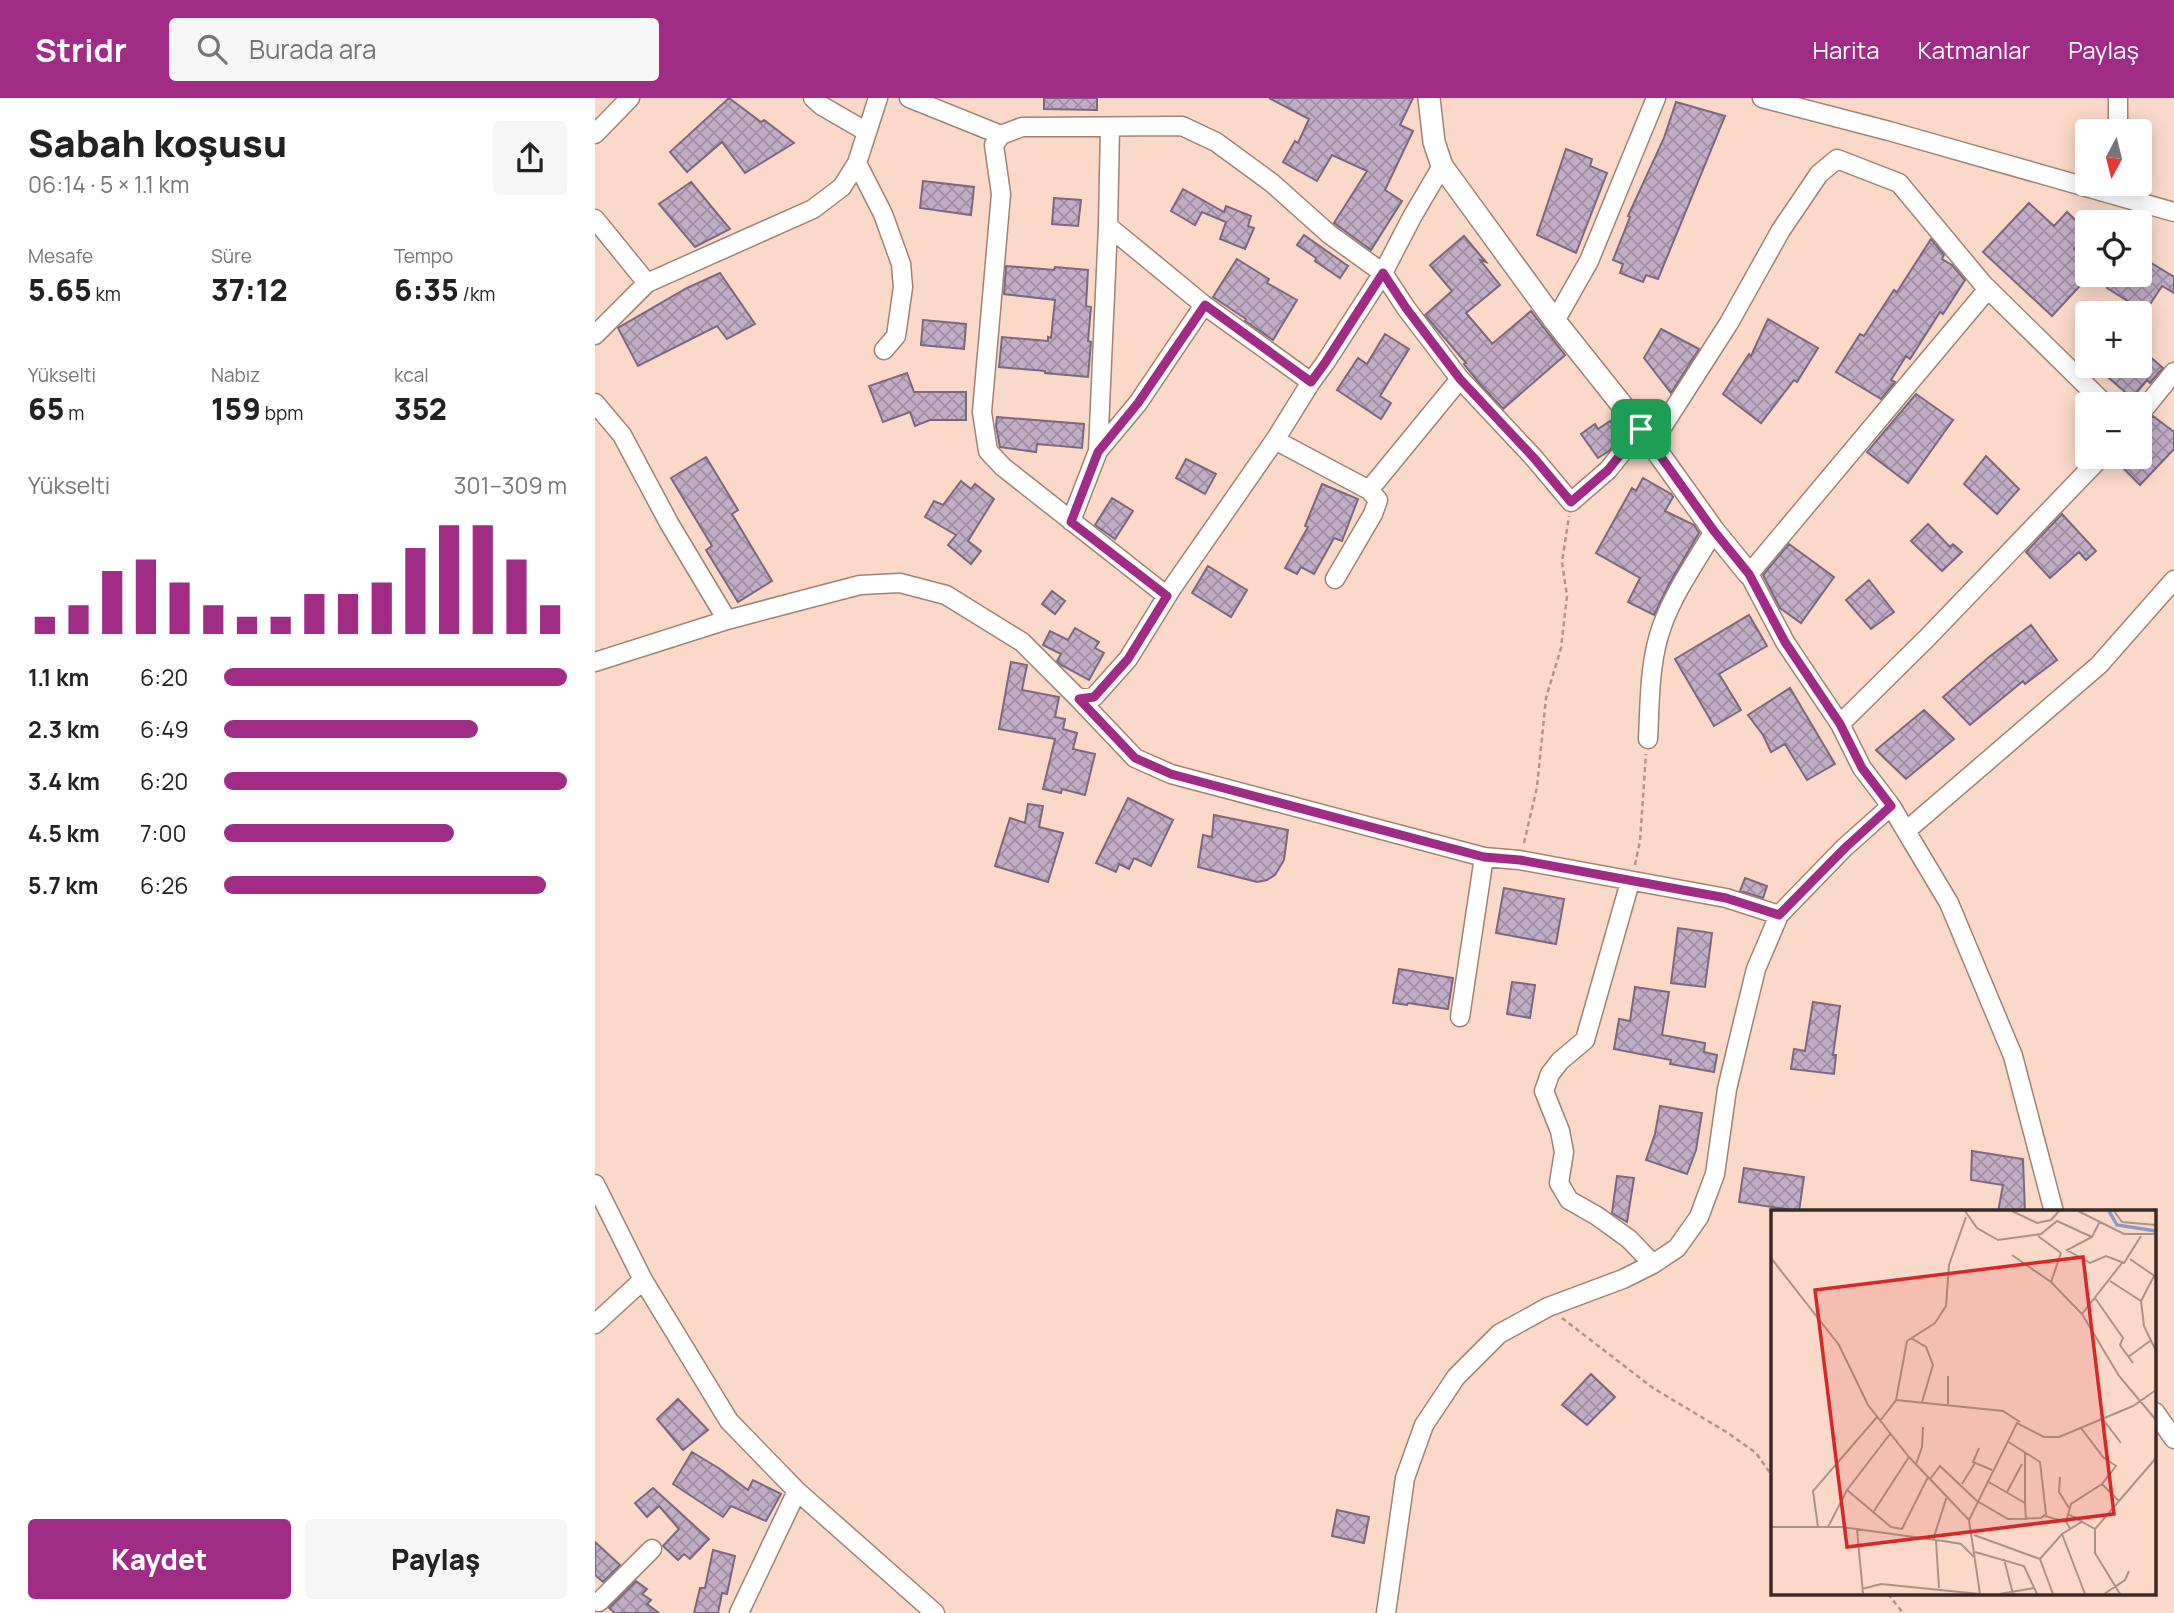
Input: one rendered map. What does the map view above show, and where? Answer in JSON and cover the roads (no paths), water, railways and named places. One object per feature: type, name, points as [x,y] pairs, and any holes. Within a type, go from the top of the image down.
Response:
[{"type":"street","points":[[595,134],[630,98]]},
{"type":"street","points":[[817,102],[842,98]]},
{"type":"street","points":[[595,335],[647,283],[813,209],[842,187],[857,163],[878,98]]},
{"type":"street","points":[[909,98],[1001,135]]},
{"type":"street","points":[[1429,98],[1434,142],[1442,166],[1555,321],[1646,436],[1714,531],[1749,574],[1785,642],[1840,724],[1862,768],[1891,806],[1949,903],[2013,1056],[2053,1210]]},
{"type":"street","points":[[1555,321],[1589,261],[1655,98]]},
{"type":"street","points":[[1762,98],[2075,180]]},
{"type":"street","points":[[2118,98],[2118,119]]},
{"type":"street","points":[[817,102],[867,132]]},
{"type":"street","points":[[1167,596],[1003,467],[988,451],[982,412],[1001,194],[994,145],[1001,135],[1022,127],[1182,126],[1216,142],[1272,183],[1329,234],[1383,273],[1460,379],[1571,502],[1646,436],[1729,323],[1781,230],[1819,174],[1837,159],[1899,183],[1988,289],[2093,392]]},
{"type":"street","points":[[1098,452],[1110,127]]},
{"type":"street","points":[[857,163],[883,214],[901,264],[903,287],[896,336],[884,350]]},
{"type":"street","points":[[1079,699],[1094,697],[1128,659],[1167,596],[1275,440],[1383,273],[1442,166]]},
{"type":"street","points":[[2127,196],[2174,212]]},
{"type":"street","points":[[595,219],[647,283]]},
{"type":"street","points":[[1108,226],[1205,305],[1311,382]]},
{"type":"street","points":[[1749,574],[1988,289]]},
{"type":"street","points":[[1071,522],[1098,452],[1138,403],[1205,305]]},
{"type":"street","points":[[2152,399],[2174,372]]},
{"type":"street","points":[[1369,490],[1460,379]]},
{"type":"street","points":[[595,403],[622,435],[669,523],[727,620]]},
{"type":"street","points":[[1275,440],[1369,490],[1378,500],[1373,514],[1335,579]]},
{"type":"street","points":[[1840,724],[2089,469]]},
{"type":"street","points":[[1648,739],[1650,678],[1663,624],[1714,531]]},
{"type":"street","points":[[1906,831],[2099,665],[2174,580]]},
{"type":"street","points":[[597,659],[727,620],[860,585],[900,583],[946,595],[1022,642],[1135,758],[1171,774],[1484,857],[1520,860],[1726,898],[1779,915]]},
{"type":"street","points":[[1386,1613],[1405,1478],[1424,1425],[1456,1377],[1499,1334],[1548,1307],[1623,1279],[1677,1248],[1699,1217],[1715,1174],[1727,1089],[1743,1021],[1756,969],[1779,915],[1891,806]]},
{"type":"street","points":[[1460,1017],[1484,857]]},
{"type":"street","points":[[1630,882],[1585,1040],[1555,1067],[1544,1091],[1560,1131],[1564,1152],[1559,1183],[1569,1200],[1629,1239],[1653,1264]]},
{"type":"street","points":[[595,1184],[643,1280],[729,1422],[797,1491],[935,1613]]},
{"type":"street","points":[[595,1324],[643,1280]]},
{"type":"street","points":[[2157,1415],[2174,1439]]},
{"type":"street","points":[[739,1613],[797,1491]]},
{"type":"street","points":[[601,1605],[652,1549]]}]
